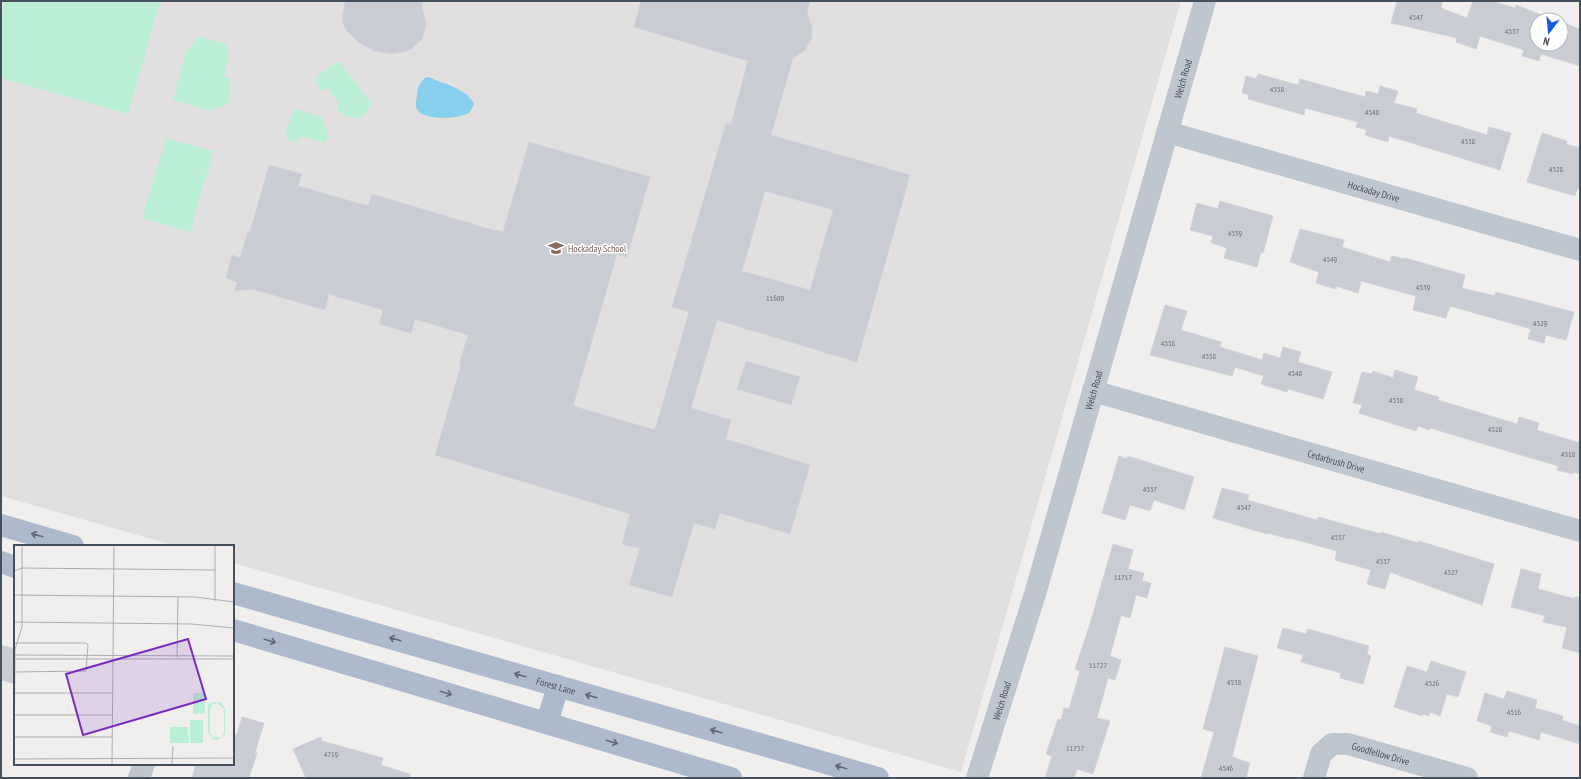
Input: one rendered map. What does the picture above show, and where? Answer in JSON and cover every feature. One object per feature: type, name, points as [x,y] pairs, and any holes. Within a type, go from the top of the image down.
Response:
[{"type":"main road","points":[[1,525],[70,545]]},
{"type":"main road","points":[[1,562],[14,566]]},
{"type":"main road","name":"Forest Lane","points":[[234,593],[878,778]]},
{"type":"main road","points":[[234,630],[731,778]]},
{"type":"main road","points":[[547,723],[558,686]]},
{"type":"street","name":"Welch Road","points":[[977,778],[1035,594],[1205,1]]},
{"type":"street","name":"Hockaday Drive","points":[[1168,132],[1580,250]]},
{"type":"street","name":"Cedarbrush Drive","points":[[1093,391],[1580,531]]},
{"type":"street","name":"Goodfellow Drive","points":[[1314,778],[1321,754],[1332,744],[1348,744],[1467,778]]},
{"type":"street","points":[[139,778],[144,765]]},
{"type":"shaded area","name":"Hockaday School","points":[[1,1],[1181,1],[961,772],[234,563],[234,545],[172,545],[1,496]]},
{"type":"green space","points":[[5,1],[160,1],[128,114],[1,78],[1,15]]},
{"type":"green space","points":[[199,36],[226,44],[229,57],[224,76],[230,79],[230,99],[227,104],[211,111],[173,100],[185,53]]},
{"type":"green space","points":[[339,61],[371,103],[362,117],[354,118],[339,112],[337,106],[339,104],[327,88],[321,91],[316,82],[318,75]]},
{"type":"green space","points":[[296,109],[322,117],[328,134],[325,143],[301,136],[295,143],[289,141],[285,134],[292,114]]},
{"type":"green space","points":[[166,138],[213,151],[190,232],[142,218]]},
{"type":"water","points":[[426,77],[465,93],[474,104],[470,111],[462,116],[441,118],[427,116],[418,111],[416,100],[419,85]]},
{"type":"building","points":[[345,1],[421,1],[426,25],[422,39],[411,49],[403,52],[391,54],[374,51],[358,42],[346,30],[342,20]]},
{"type":"building","points":[[641,1],[810,1],[807,14],[812,26],[812,38],[805,50],[793,58],[771,135],[910,175],[857,362],[717,320],[691,408],[731,420],[726,439],[810,465],[790,534],[720,513],[715,529],[694,523],[672,597],[629,585],[640,548],[622,544],[630,514],[435,455],[461,365],[459,365],[468,335],[415,319],[411,333],[379,324],[383,310],[329,294],[325,310],[252,289],[235,291],[237,282],[226,278],[232,255],[240,258],[248,231],[250,232],[269,165],[302,174],[298,186],[368,206],[372,194],[503,232],[529,142],[650,177],[627,257],[617,254],[573,406],[655,430],[689,312],[672,307],[726,123],[731,124],[748,61],[634,27]],"holes":[[[765,191],[833,210],[810,290],[742,271]]]},
{"type":"building","points":[[1397,1],[1443,1],[1441,8],[1467,18],[1473,1],[1492,1],[1515,8],[1516,5],[1534,12],[1529,12],[1529,52],[1569,52],[1569,25],[1580,29],[1580,66],[1541,54],[1539,61],[1522,56],[1524,50],[1480,36],[1476,49],[1456,42],[1457,38],[1391,23]]},
{"type":"building","points":[[1258,74],[1298,85],[1300,79],[1365,97],[1366,91],[1378,94],[1380,86],[1398,91],[1394,103],[1417,109],[1416,113],[1487,135],[1489,127],[1511,133],[1500,170],[1389,136],[1388,142],[1365,135],[1367,130],[1356,127],[1358,122],[1305,108],[1304,115],[1248,99],[1249,95],[1242,93],[1246,76],[1256,79]]},
{"type":"building","points":[[1542,133],[1567,141],[1566,144],[1580,148],[1580,189],[1577,189],[1575,196],[1527,182]]},
{"type":"building","points":[[1220,201],[1273,216],[1263,253],[1261,252],[1257,267],[1224,258],[1227,248],[1211,243],[1213,236],[1190,230],[1197,203],[1218,209]]},
{"type":"building","points":[[1300,229],[1344,240],[1342,247],[1390,262],[1392,256],[1405,258],[1465,275],[1462,288],[1495,296],[1496,292],[1574,312],[1566,340],[1546,335],[1544,343],[1528,339],[1531,329],[1450,306],[1446,318],[1413,310],[1416,296],[1361,281],[1358,293],[1336,286],[1336,289],[1316,283],[1319,272],[1290,262]]},
{"type":"building","points":[[1165,305],[1187,311],[1181,330],[1221,342],[1220,347],[1262,360],[1264,353],[1280,358],[1283,347],[1301,352],[1298,362],[1332,372],[1323,399],[1288,389],[1287,392],[1261,384],[1264,376],[1235,367],[1232,376],[1150,355]]},
{"type":"building","points":[[746,361],[800,377],[791,405],[737,389]]},
{"type":"building","points":[[1395,370],[1418,377],[1414,390],[1439,397],[1438,400],[1517,424],[1519,417],[1539,423],[1537,430],[1580,443],[1580,474],[1557,470],[1558,466],[1430,428],[1429,430],[1418,426],[1416,431],[1359,413],[1362,405],[1353,403],[1362,372],[1372,374],[1373,371],[1393,378]]},
{"type":"building","points":[[1119,456],[1127,459],[1128,456],[1194,477],[1184,510],[1154,500],[1150,511],[1130,505],[1125,520],[1102,513]]},
{"type":"building","points":[[1222,488],[1249,495],[1247,500],[1317,520],[1318,517],[1381,534],[1381,532],[1418,543],[1419,541],[1494,564],[1482,605],[1390,572],[1385,589],[1367,584],[1371,570],[1335,560],[1337,551],[1290,538],[1267,534],[1213,518]]},
{"type":"building","points":[[1113,544],[1133,550],[1128,569],[1144,573],[1142,581],[1151,583],[1147,598],[1136,595],[1130,618],[1121,615],[1110,656],[1121,660],[1115,680],[1108,678],[1097,718],[1110,721],[1093,774],[1077,769],[1074,778],[1045,778],[1052,756],[1046,754],[1058,719],[1061,720],[1064,708],[1069,709],[1080,671],[1075,669],[1090,624]]},
{"type":"building","points":[[1521,569],[1541,574],[1538,589],[1575,599],[1575,597],[1580,597],[1580,653],[1562,648],[1567,627],[1543,622],[1545,616],[1511,607]]},
{"type":"building","points":[[1283,628],[1306,634],[1308,629],[1369,646],[1367,654],[1371,656],[1363,684],[1340,678],[1341,673],[1301,662],[1303,655],[1277,648]]},
{"type":"building","points":[[1,645],[14,649],[14,684],[1,680]]},
{"type":"building","points":[[1225,647],[1258,656],[1232,757],[1250,763],[1246,778],[1201,778],[1214,732],[1203,729]]},
{"type":"building","points":[[1431,661],[1466,672],[1458,697],[1447,694],[1440,716],[1430,712],[1429,716],[1423,714],[1422,716],[1394,707],[1407,666],[1427,672]]},
{"type":"building","points":[[1507,691],[1537,700],[1535,708],[1563,716],[1562,720],[1580,726],[1580,744],[1541,732],[1539,740],[1509,731],[1507,737],[1490,732],[1492,726],[1477,721],[1485,693],[1504,699]]},
{"type":"building","points":[[242,717],[264,723],[249,778],[192,778],[196,765],[234,765],[234,734],[237,735]]},
{"type":"building","points":[[321,737],[322,741],[383,758],[381,765],[410,774],[410,778],[306,778],[293,749]]},
{"type":"place","name":"Hockaday School","points":[[556,248]]}]
